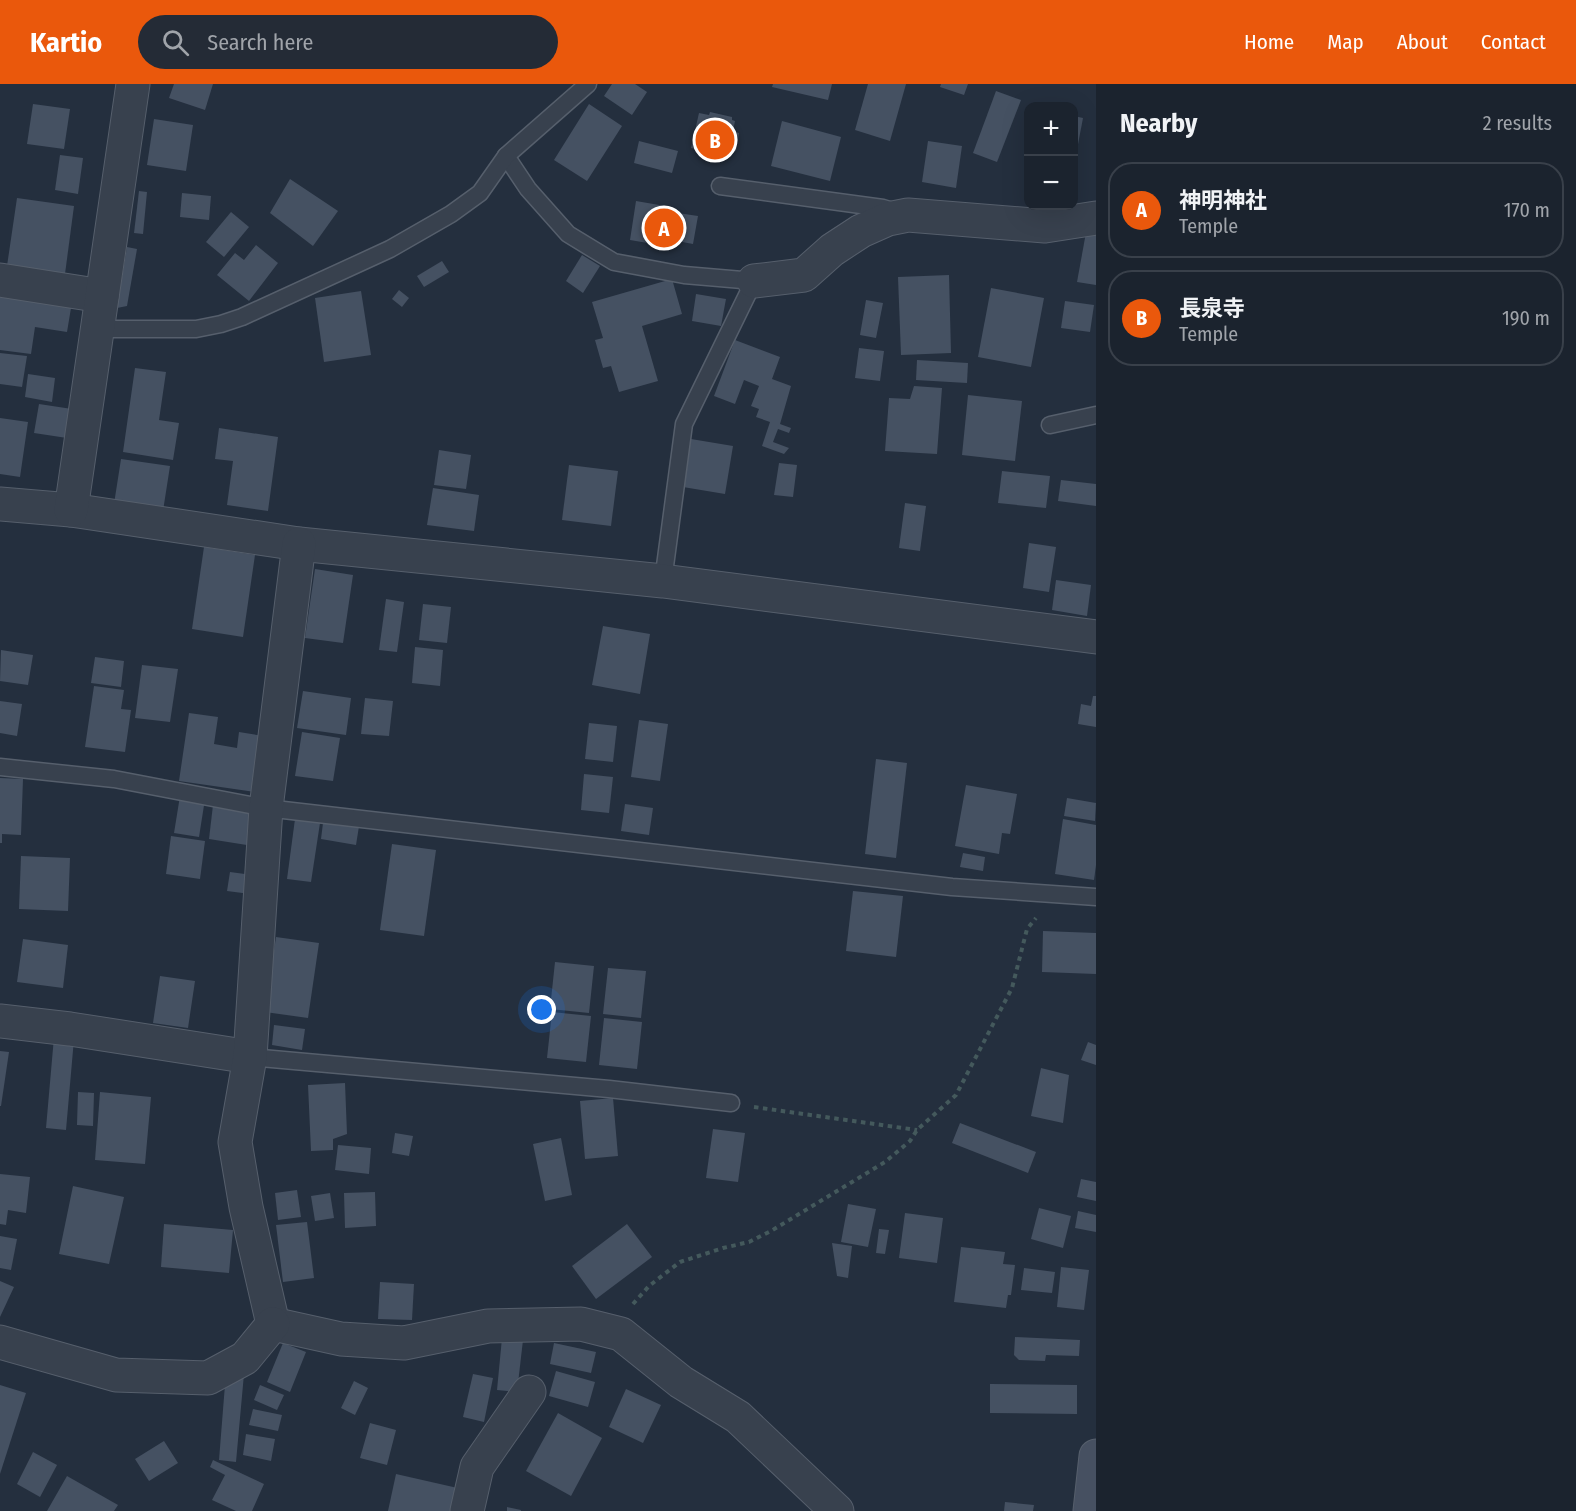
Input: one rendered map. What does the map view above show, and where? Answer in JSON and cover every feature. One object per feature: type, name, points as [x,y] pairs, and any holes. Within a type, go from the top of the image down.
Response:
[{"type":"main road","points":[[1090,1511],[1096,1456]]},
{"type":"street","points":[[71,510],[133,84]]},
{"type":"street","points":[[754,281],[804,275],[832,250],[861,231],[888,219],[908,215],[1045,226],[1096,218]]},
{"type":"street","points":[[0,280],[102,296]]},
{"type":"street","points":[[0,504],[71,510],[299,544],[663,581],[1096,637]]},
{"type":"street","points":[[273,1324],[246,1207],[235,1142],[250,1057],[267,808],[299,544]]},
{"type":"street","points":[[0,1021],[70,1029],[250,1057]]},
{"type":"street","points":[[273,1324],[341,1340],[404,1343],[488,1326],[581,1324],[621,1334],[681,1382],[738,1417],[837,1511]]},
{"type":"street","points":[[0,1342],[116,1376],[208,1378],[245,1358],[273,1324]]},
{"type":"street","points":[[467,1511],[477,1467],[529,1392]]},
{"type":"lane","points":[[98,329],[196,329],[221,324],[243,317],[390,249],[451,214],[480,193],[506,156],[588,84]]},
{"type":"lane","points":[[506,156],[528,189],[568,234],[614,262],[684,275],[754,281],[684,424],[663,581]]},
{"type":"lane","points":[[720,186],[883,208],[908,215]]},
{"type":"lane","points":[[1050,425],[1096,416]]},
{"type":"lane","points":[[0,766],[114,779],[267,808],[952,887],[1096,897]]},
{"type":"lane","points":[[250,1057],[609,1089],[731,1103]]},
{"type":"path","points":[[607,1331],[649,1286],[680,1262],[749,1242],[771,1231],[885,1162],[910,1141],[917,1130],[956,1095],[1012,988],[1027,930],[1056,894]]},
{"type":"path","points":[[731,1103],[917,1130]]},
{"type":"building","points":[[174,84],[213,84],[205,110],[169,98]]},
{"type":"building","points":[[612,84],[635,84],[647,92],[632,115],[604,96]]},
{"type":"building","points":[[773,84],[832,84],[828,100],[772,87]]},
{"type":"building","points":[[868,84],[906,84],[890,141],[855,130]]},
{"type":"building","points":[[941,84],[968,84],[964,95],[940,87]]},
{"type":"building","points":[[996,91],[1021,100],[997,162],[973,153]]},
{"type":"building","points":[[33,104],[70,109],[64,149],[27,144]]},
{"type":"building","points":[[589,104],[622,126],[587,181],[554,160]]},
{"type":"building","points":[[710,112],[732,117],[735,121],[733,131],[739,133],[736,151],[729,149],[727,156],[691,148],[699,113],[709,115]]},
{"type":"building","points":[[1078,117],[1083,118],[1078,144]]},
{"type":"building","points":[[154,119],[193,125],[186,171],[147,165]]},
{"type":"building","points":[[782,121],[841,137],[830,181],[771,166]]},
{"type":"building","points":[[639,141],[678,151],[672,173],[634,163]]},
{"type":"building","points":[[928,141],[962,146],[956,188],[922,182]]},
{"type":"building","points":[[60,155],[83,158],[78,194],[55,190]]},
{"type":"building","points":[[290,179],[338,211],[313,246],[270,213]]},
{"type":"building","points":[[139,191],[147,192],[143,234],[134,233]]},
{"type":"building","points":[[182,193],[211,196],[209,220],[180,217]]},
{"type":"building","points":[[17,198],[74,206],[65,274],[7,266]]},
{"type":"building","points":[[636,201],[671,207],[671,212],[698,216],[693,244],[666,239],[665,246],[630,240]]},
{"type":"building","points":[[231,212],[249,227],[224,257],[206,242]]},
{"type":"building","points":[[1087,227],[1096,228],[1096,285],[1077,282]]},
{"type":"building","points":[[256,245],[278,263],[249,301],[217,275],[235,253],[244,260]]},
{"type":"building","points":[[127,247],[137,249],[127,306],[117,308]]},
{"type":"building","points":[[582,255],[600,266],[583,293],[566,281]]},
{"type":"building","points":[[442,261],[449,272],[424,287],[417,276]]},
{"type":"building","points":[[949,275],[951,353],[901,355],[898,277]]},
{"type":"building","points":[[672,279],[682,314],[642,326],[658,381],[619,392],[611,366],[603,368],[595,340],[603,338],[592,302]]},
{"type":"building","points":[[991,288],[1044,298],[1031,367],[978,357]]},
{"type":"building","points":[[399,290],[409,298],[402,307],[392,299]]},
{"type":"building","points":[[361,291],[371,355],[324,362],[315,298]]},
{"type":"building","points":[[0,292],[72,302],[67,332],[35,327],[31,354],[0,350]]},
{"type":"building","points":[[696,294],[726,299],[721,326],[692,321]]},
{"type":"building","points":[[866,300],[883,303],[876,338],[860,335]]},
{"type":"building","points":[[1065,301],[1094,305],[1090,332],[1061,328]]},
{"type":"building","points":[[735,340],[780,357],[772,379],[791,386],[780,424],[791,428],[789,433],[778,429],[773,442],[789,448],[784,454],[762,446],[770,422],[756,417],[759,409],[751,406],[759,386],[744,380],[735,404],[714,396]]},
{"type":"building","points":[[859,348],[884,351],[880,381],[855,378]]},
{"type":"building","points":[[0,353],[27,356],[22,387],[0,384]]},
{"type":"building","points":[[917,360],[968,363],[967,383],[916,380]]},
{"type":"building","points":[[135,368],[166,372],[159,420],[179,423],[173,460],[123,452]]},
{"type":"building","points":[[28,374],[55,378],[52,402],[25,397]]},
{"type":"building","points":[[914,386],[942,388],[937,454],[885,451],[889,398],[910,399]]},
{"type":"building","points":[[968,395],[1022,401],[1015,461],[962,455]]},
{"type":"building","points":[[39,404],[72,409],[67,438],[34,433]]},
{"type":"building","points":[[0,418],[28,422],[20,477],[0,474]]},
{"type":"building","points":[[219,428],[278,437],[268,511],[227,505],[233,461],[215,459]]},
{"type":"building","points":[[691,439],[733,446],[725,494],[683,487]]},
{"type":"building","points":[[439,450],[471,455],[466,489],[434,485]]},
{"type":"building","points":[[121,459],[170,466],[163,511],[114,504]]},
{"type":"building","points":[[779,463],[797,465],[793,497],[774,495]]},
{"type":"building","points":[[569,465],[618,471],[611,526],[562,520]]},
{"type":"building","points":[[1002,471],[1050,476],[1046,508],[998,503]]},
{"type":"building","points":[[1061,480],[1096,484],[1096,506],[1058,501]]},
{"type":"building","points":[[433,488],[479,495],[474,531],[427,525]]},
{"type":"building","points":[[905,503],[926,506],[920,551],[899,548]]},
{"type":"building","points":[[1029,543],[1056,547],[1049,592],[1023,588]]},
{"type":"building","points":[[204,547],[255,555],[243,637],[192,629]]},
{"type":"building","points":[[315,569],[353,575],[343,643],[305,638]]},
{"type":"building","points":[[1056,580],[1091,585],[1087,616],[1052,610]]},
{"type":"building","points":[[386,599],[404,602],[397,652],[379,650]]},
{"type":"building","points":[[423,604],[451,607],[447,643],[419,640]]},
{"type":"building","points":[[603,626],[650,634],[640,694],[592,685]]},
{"type":"building","points":[[415,647],[443,650],[440,686],[412,683]]},
{"type":"building","points":[[1,650],[33,655],[28,685],[0,681]]},
{"type":"building","points":[[95,657],[124,661],[121,687],[91,683]]},
{"type":"building","points":[[142,665],[178,669],[170,722],[135,718]]},
{"type":"building","points":[[94,686],[124,690],[121,709],[131,710],[125,752],[85,747]]},
{"type":"building","points":[[303,691],[351,698],[346,735],[297,728]]},
{"type":"building","points":[[1093,696],[1096,696],[1096,727],[1078,724],[1081,704],[1091,706]]},
{"type":"building","points":[[365,698],[393,701],[389,736],[361,734]]},
{"type":"building","points":[[0,701],[22,704],[17,736],[0,733]]},
{"type":"building","points":[[189,713],[218,717],[214,744],[237,748],[239,732],[263,736],[255,792],[179,781]]},
{"type":"building","points":[[639,720],[668,724],[660,781],[631,777]]},
{"type":"building","points":[[589,723],[617,726],[613,762],[585,759]]},
{"type":"building","points":[[302,732],[340,738],[333,781],[295,776]]},
{"type":"building","points":[[876,759],[907,763],[896,858],[865,854]]},
{"type":"building","points":[[584,774],[613,777],[609,813],[581,810]]},
{"type":"building","points":[[0,778],[23,779],[21,835],[2,834],[2,843],[0,843]]},
{"type":"building","points":[[966,785],[1017,794],[1010,834],[1002,833],[999,854],[955,846]]},
{"type":"building","points":[[180,796],[205,799],[199,837],[174,833]]},
{"type":"building","points":[[1067,798],[1096,803],[1095,821],[1064,816]]},
{"type":"building","points":[[625,804],[653,808],[649,835],[621,831]]},
{"type":"building","points":[[213,805],[257,812],[253,846],[209,839]]},
{"type":"building","points":[[324,815],[360,820],[356,845],[321,839]]},
{"type":"building","points":[[295,819],[320,823],[311,882],[287,879]]},
{"type":"building","points":[[1063,819],[1096,825],[1094,880],[1055,874]]},
{"type":"building","points":[[171,836],[205,841],[200,879],[166,874]]},
{"type":"building","points":[[392,844],[436,850],[424,936],[380,930]]},
{"type":"building","points":[[963,853],[985,857],[983,871],[960,867]]},
{"type":"building","points":[[21,856],[70,858],[68,911],[19,909]]},
{"type":"building","points":[[230,872],[260,876],[257,895],[227,891]]},
{"type":"building","points":[[853,891],[903,896],[896,957],[846,951]]},
{"type":"building","points":[[1043,931],[1096,933],[1096,974],[1042,972]]},
{"type":"building","points":[[276,937],[319,943],[308,1018],[265,1012]]},
{"type":"building","points":[[23,939],[68,945],[63,988],[17,982]]},
{"type":"building","points":[[555,962],[594,966],[589,1013],[550,1009]]},
{"type":"building","points":[[608,968],[646,971],[641,1018],[603,1014]]},
{"type":"building","points":[[160,976],[195,981],[188,1028],[153,1023]]},
{"type":"building","points":[[552,1012],[591,1016],[586,1062],[547,1058]]},
{"type":"building","points":[[604,1018],[642,1022],[637,1069],[599,1065]]},
{"type":"building","points":[[274,1025],[305,1029],[302,1050],[272,1045]]},
{"type":"building","points":[[54,1037],[74,1039],[66,1130],[46,1128]]},
{"type":"building","points":[[1088,1042],[1096,1045],[1096,1065],[1081,1060]]},
{"type":"building","points":[[0,1051],[9,1052],[1,1106],[0,1106]]},
{"type":"building","points":[[1041,1068],[1069,1075],[1063,1123],[1031,1116]]},
{"type":"building","points":[[345,1083],[347,1134],[333,1139],[333,1150],[311,1151],[308,1085]]},
{"type":"building","points":[[78,1092],[94,1093],[93,1126],[77,1125]]},
{"type":"building","points":[[100,1092],[151,1097],[145,1164],[95,1160]]},
{"type":"building","points":[[613,1098],[618,1156],[585,1159],[580,1101]]},
{"type":"building","points":[[960,1123],[1036,1152],[1028,1173],[952,1143]]},
{"type":"building","points":[[713,1129],[745,1133],[738,1182],[706,1178]]},
{"type":"building","points":[[395,1133],[413,1136],[409,1156],[392,1153]]},
{"type":"building","points":[[561,1138],[572,1195],[545,1201],[533,1144]]},
{"type":"building","points":[[338,1145],[371,1148],[369,1174],[335,1170]]},
{"type":"building","points":[[0,1174],[30,1177],[26,1213],[8,1210],[6,1225],[0,1224]]},
{"type":"building","points":[[1081,1179],[1096,1182],[1096,1201],[1077,1197]]},
{"type":"building","points":[[73,1186],[124,1197],[109,1264],[59,1254]]},
{"type":"building","points":[[297,1190],[301,1217],[278,1220],[275,1193]]},
{"type":"building","points":[[375,1192],[376,1226],[345,1228],[344,1193]]},
{"type":"building","points":[[330,1193],[334,1218],[315,1221],[311,1196]]},
{"type":"building","points":[[848,1204],[876,1209],[868,1247],[841,1242]]},
{"type":"building","points":[[1039,1208],[1071,1216],[1063,1248],[1031,1239]]},
{"type":"building","points":[[1078,1211],[1096,1215],[1096,1232],[1075,1228]]},
{"type":"building","points":[[905,1213],[943,1218],[937,1263],[899,1258]]},
{"type":"building","points":[[307,1222],[314,1278],[283,1282],[276,1225]]},
{"type":"building","points":[[164,1224],[233,1230],[229,1273],[161,1267]]},
{"type":"building","points":[[627,1224],[652,1257],[596,1299],[572,1266]]},
{"type":"building","points":[[879,1229],[889,1230],[885,1254],[876,1253]]},
{"type":"building","points":[[0,1236],[17,1239],[11,1270],[0,1268]]},
{"type":"building","points":[[832,1243],[852,1246],[848,1278],[837,1276]]},
{"type":"building","points":[[961,1247],[1005,1252],[1003,1264],[1015,1265],[1011,1295],[1008,1295],[1006,1308],[954,1302]]},
{"type":"building","points":[[1061,1267],[1089,1270],[1084,1310],[1057,1307]]},
{"type":"building","points":[[1024,1268],[1055,1272],[1052,1293],[1021,1290]]},
{"type":"building","points":[[0,1281],[14,1287],[0,1317]]},
{"type":"building","points":[[380,1282],[414,1284],[412,1320],[378,1319]]},
{"type":"building","points":[[1015,1337],[1080,1340],[1079,1356],[1046,1355],[1045,1361],[1019,1360],[1014,1355]]},
{"type":"building","points":[[502,1338],[523,1340],[517,1392],[497,1390]]},
{"type":"building","points":[[283,1343],[306,1352],[290,1392],[267,1382]]},
{"type":"building","points":[[554,1343],[596,1352],[591,1373],[550,1364]]},
{"type":"building","points":[[556,1371],[595,1382],[588,1407],[549,1396]]},
{"type":"building","points":[[226,1372],[244,1374],[236,1462],[219,1460]]},
{"type":"building","points":[[473,1374],[493,1378],[484,1422],[463,1417]]},
{"type":"building","points":[[354,1381],[368,1388],[355,1415],[341,1408]]},
{"type":"building","points":[[990,1384],[1077,1385],[1077,1414],[990,1413]]},
{"type":"building","points":[[0,1385],[26,1393],[0,1474]]},
{"type":"building","points":[[260,1385],[284,1395],[277,1410],[254,1400]]},
{"type":"building","points":[[626,1389],[661,1405],[643,1443],[609,1427]]},
{"type":"building","points":[[253,1409],[282,1415],[278,1431],[249,1425]]},
{"type":"building","points":[[558,1413],[602,1438],[571,1496],[526,1471]]},
{"type":"building","points":[[370,1423],[396,1430],[387,1465],[360,1458]]},
{"type":"building","points":[[246,1434],[275,1439],[271,1461],[243,1455]]},
{"type":"building","points":[[164,1441],[178,1463],[149,1481],[135,1459]]},
{"type":"building","points":[[33,1452],[57,1465],[40,1497],[17,1484]]},
{"type":"building","points":[[213,1460],[264,1484],[252,1511],[236,1511],[212,1500],[225,1475],[210,1467]]},
{"type":"building","points":[[396,1474],[462,1489],[457,1511],[388,1511]]},
{"type":"building","points":[[67,1476],[118,1505],[114,1511],[47,1511]]},
{"type":"building","points":[[1005,1502],[1034,1505],[1033,1511],[1004,1511]]},
{"type":"building","points":[[507,1507],[521,1510],[521,1511],[507,1511]]},
{"type":"place","name":"長泉寺","points":[[715,140]]},
{"type":"place","name":"神明神社","points":[[664,228]]}]
